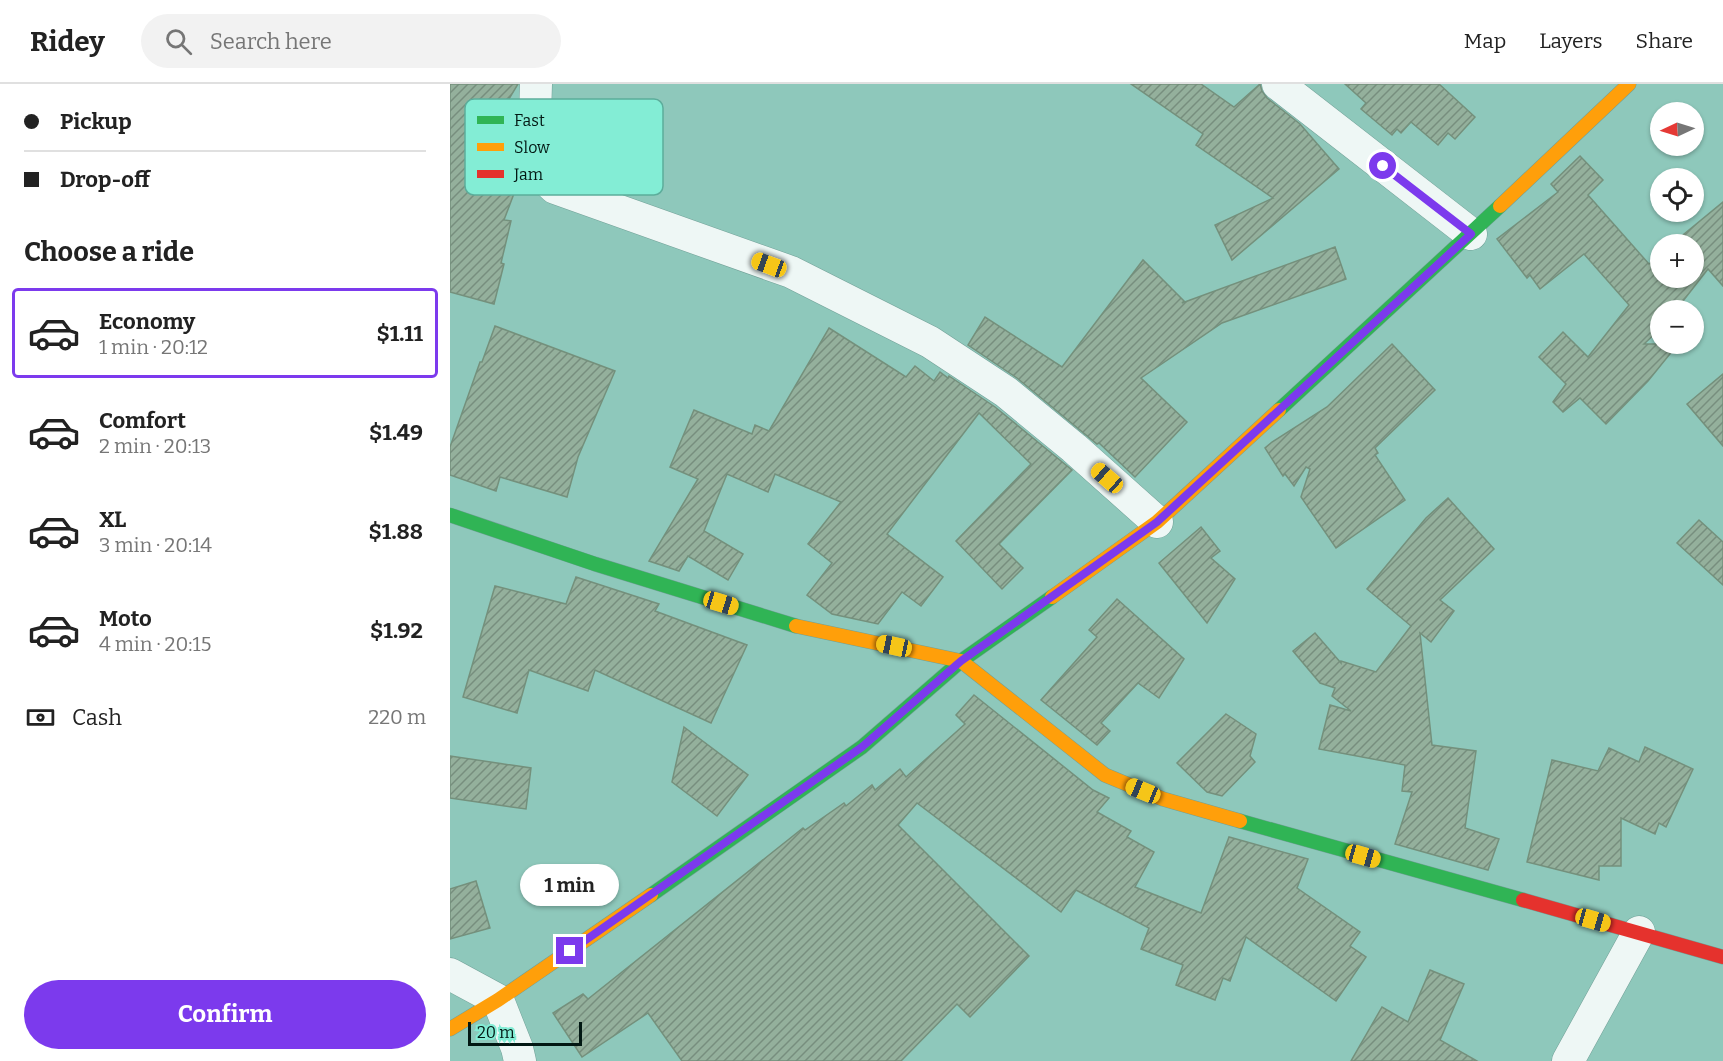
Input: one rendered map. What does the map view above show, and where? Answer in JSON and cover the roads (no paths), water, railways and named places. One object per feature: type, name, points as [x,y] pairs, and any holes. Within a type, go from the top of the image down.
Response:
[{"type":"street","points":[[536,84],[536,99]]},
{"type":"street","points":[[1278,84],[1471,234]]},
{"type":"street","points":[[450,1029],[498,1000],[862,747],[961,661],[1157,522],[1471,234],[1629,84]]},
{"type":"street","points":[[575,195],[791,272],[930,342],[1006,392],[1074,448],[1157,522]]},
{"type":"street","points":[[450,515],[595,564],[784,623],[961,661],[1105,775],[1163,799],[1723,957]]},
{"type":"street","points":[[1568,1061],[1639,932]]},
{"type":"street","points":[[450,974],[498,1000],[527,1057]]}]
